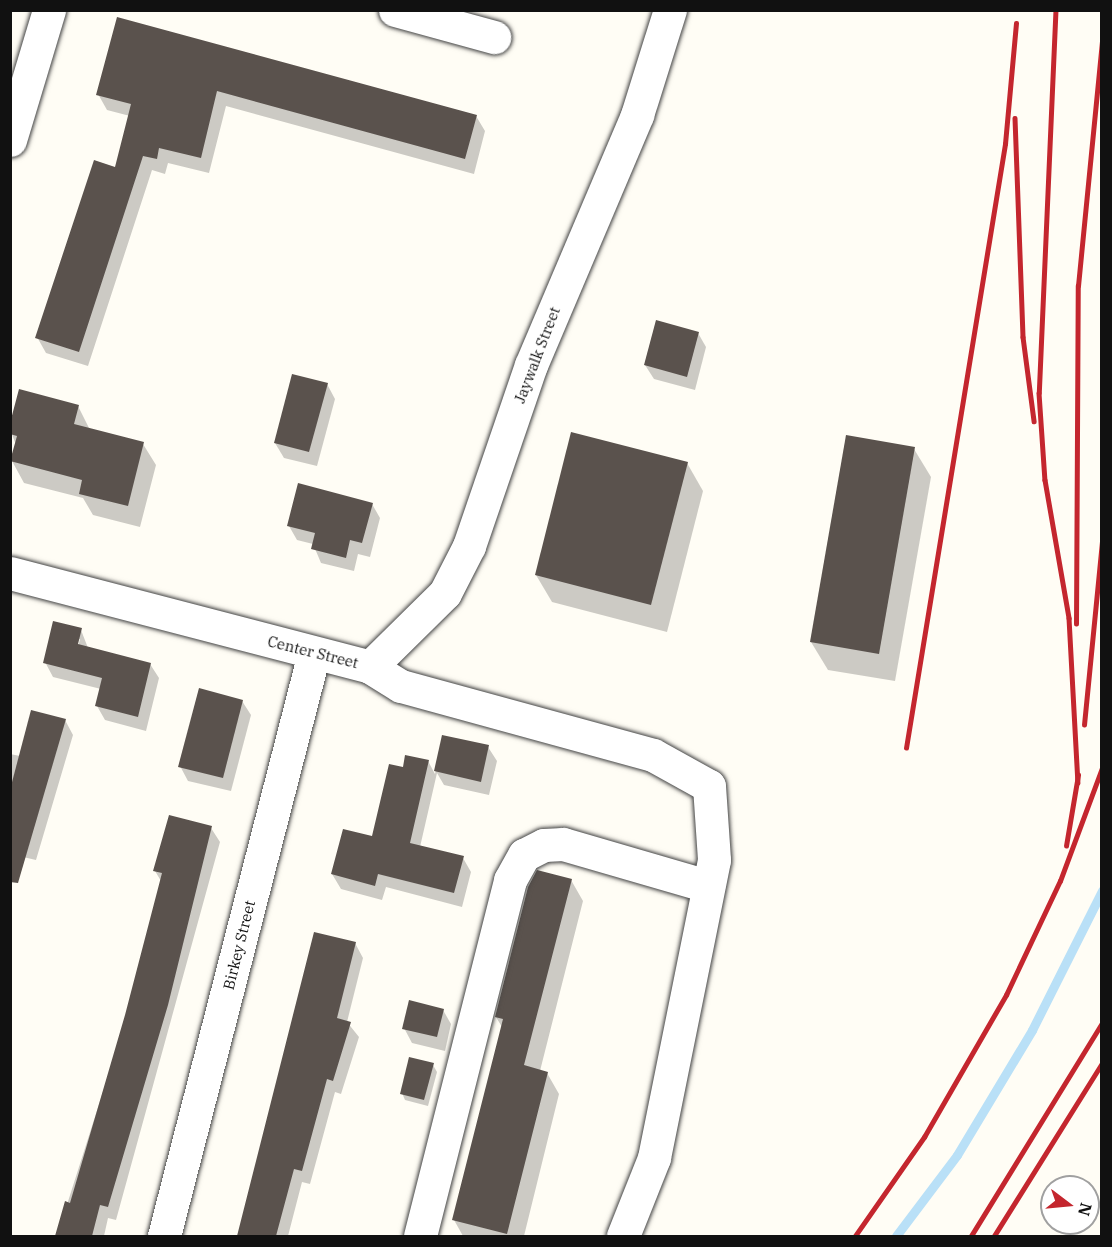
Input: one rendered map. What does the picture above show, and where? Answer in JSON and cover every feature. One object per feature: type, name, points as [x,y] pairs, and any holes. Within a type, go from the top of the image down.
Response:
[{"type":"street","points":[[10,140],[49,10]]},
{"type":"street","points":[[395,10],[494,37]]},
{"type":"street","name":"Jaywalk Street","points":[[370,667],[446,593],[469,546],[531,365],[636,115],[669,15]]},
{"type":"street","name":"Center Street","points":[[10,573],[370,667],[401,686],[653,755],[709,786],[714,860],[708,886]]},
{"type":"street","name":"Birkey Street","points":[[164,1236],[314,653]]},
{"type":"street","points":[[420,1236],[510,880],[524,855],[544,845],[563,844],[708,886],[654,1158],[623,1236]]},
{"type":"building","points":[[117,17],[477,115],[465,159],[217,91],[201,158],[159,148],[157,159],[143,156],[79,352],[35,338],[94,160],[115,167],[131,104],[96,95]]},
{"type":"building","points":[[656,320],[699,332],[687,377],[644,365]]},
{"type":"building","points":[[292,374],[328,383],[309,452],[274,443]]},
{"type":"building","points":[[19,389],[79,405],[74,424],[144,442],[128,506],[79,494],[82,480],[10,461],[17,436],[10,434],[10,423]]},
{"type":"building","points":[[571,432],[688,462],[651,605],[535,575]]},
{"type":"building","points":[[846,435],[915,447],[879,654],[810,642]]},
{"type":"building","points":[[298,483],[373,503],[362,543],[350,540],[346,558],[311,549],[315,533],[287,526]]},
{"type":"building","points":[[53,621],[82,628],[78,644],[151,663],[138,717],[95,706],[102,678],[43,663]]},
{"type":"building","points":[[199,688],[243,700],[223,778],[178,767]]},
{"type":"building","points":[[31,710],[66,719],[18,883],[10,882],[11,786]]},
{"type":"building","points":[[442,735],[489,745],[481,782],[434,771]]},
{"type":"building","points":[[405,755],[429,760],[410,843],[464,856],[454,893],[378,874],[375,886],[331,874],[343,829],[372,836],[389,764],[403,767]]},
{"type":"building","points":[[169,815],[212,826],[168,1005],[108,1207],[100,1205],[92,1236],[55,1236],[65,1201],[70,1203],[125,1015],[162,873],[153,871]]},
{"type":"building","points":[[537,870],[572,879],[524,1065],[548,1072],[507,1234],[452,1220],[503,1019],[495,1017],[528,887]]},
{"type":"building","points":[[314,932],[356,942],[337,1018],[351,1022],[333,1081],[327,1079],[302,1171],[294,1169],[276,1236],[237,1236]]},
{"type":"building","points":[[409,1000],[444,1009],[437,1037],[402,1029]]},
{"type":"building","points":[[409,1057],[434,1063],[424,1100],[400,1094]]},
{"type":"waterway","points":[[896,1236],[957,1155],[1032,1030],[1102,891]]},
{"type":"railway","points":[[1056,10],[1039,393],[1045,480],[1069,618],[1078,783]]},
{"type":"railway","points":[[906,748],[1005,144],[1016,24]]},
{"type":"railway","points":[[1076,624],[1078,286],[1102,40]]},
{"type":"railway","points":[[1015,118],[1023,337],[1034,421]]},
{"type":"railway","points":[[1084,725],[1102,542]]},
{"type":"railway","points":[[855,1236],[924,1137],[1006,995],[1060,881],[1102,768]]},
{"type":"railway","points":[[1066,846],[1078,775]]},
{"type":"railway","points":[[971,1236],[1102,1023]]},
{"type":"railway","points":[[994,1236],[1102,1063]]}]
